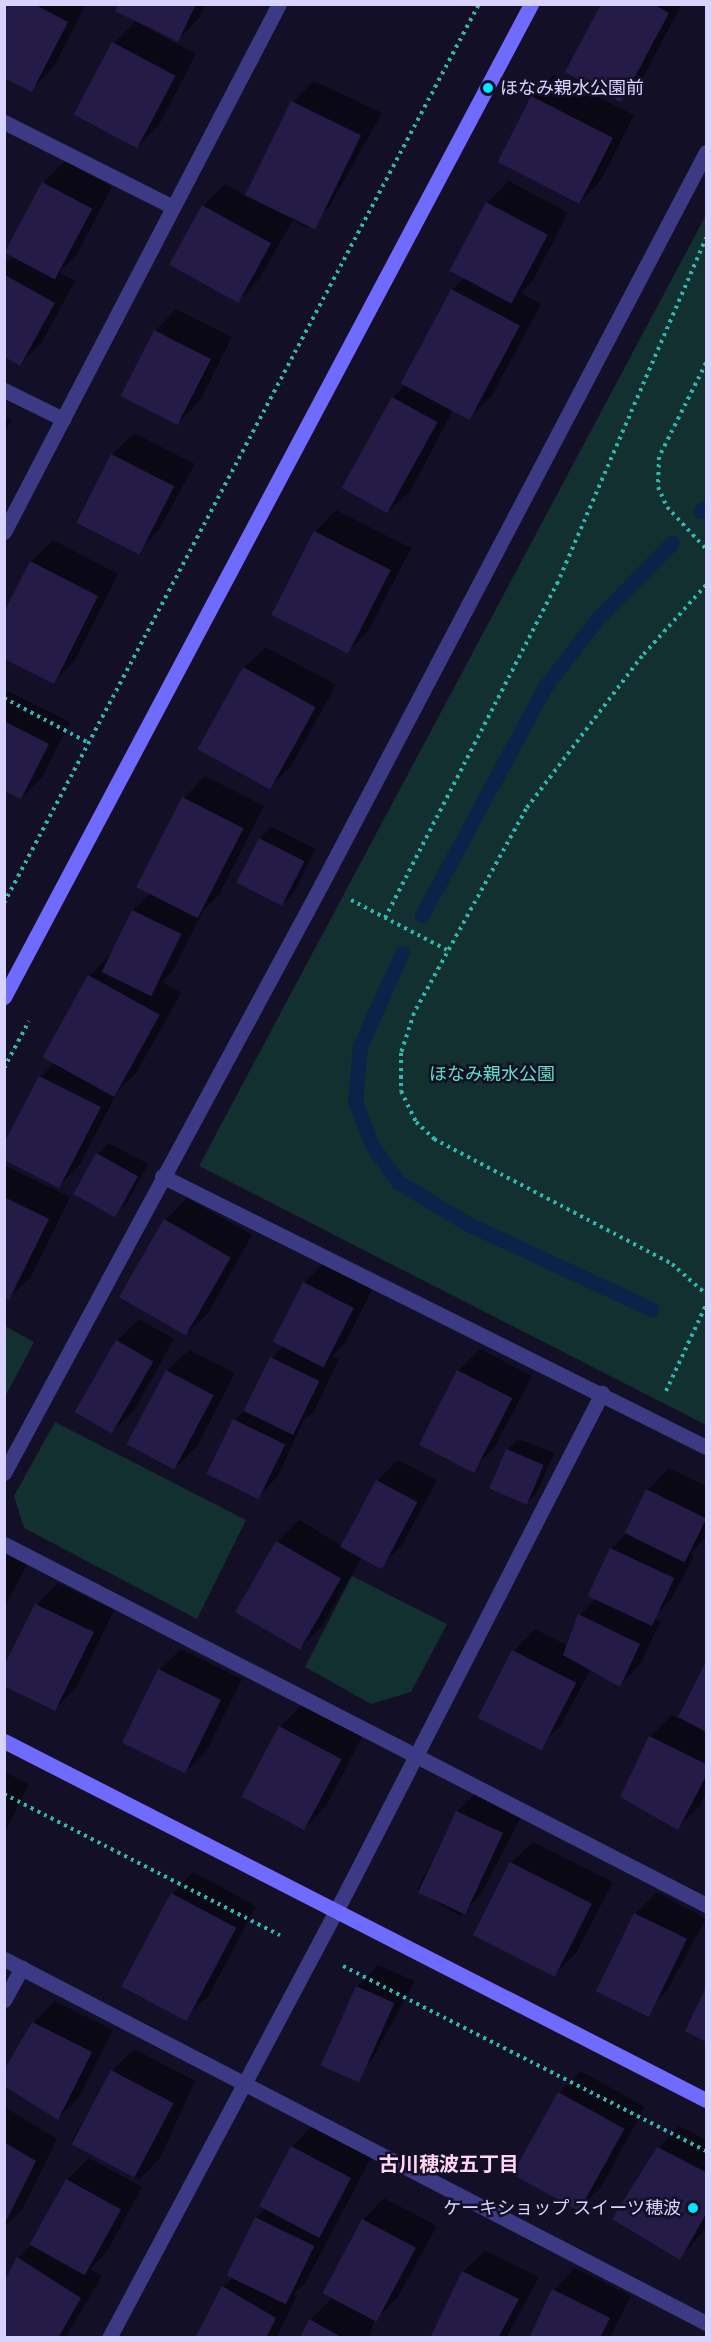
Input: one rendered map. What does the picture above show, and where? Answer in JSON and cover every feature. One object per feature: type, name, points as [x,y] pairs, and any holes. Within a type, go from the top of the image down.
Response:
[{"type":"street","points":[[4,532],[279,4]]},
{"type":"street","points":[[4,997],[531,4]]},
{"type":"street","points":[[4,122],[174,207]]},
{"type":"street","points":[[4,1473],[162,1176],[321,885],[706,152]]},
{"type":"street","points":[[4,390],[63,419]]},
{"type":"street","points":[[162,1176],[706,1446]]},
{"type":"street","points":[[109,2337],[337,1909],[602,1393]]},
{"type":"street","points":[[4,1544],[706,1905]]},
{"type":"street","points":[[4,1741],[337,1909],[706,2100]]},
{"type":"street","points":[[4,1959],[706,2323]]},
{"type":"street","points":[[4,2000],[22,1968]]},
{"type":"street","points":[[704,2337],[706,2332]]},
{"type":"path","points":[[4,903],[479,4]]},
{"type":"path","points":[[385,918],[557,584],[706,238]]},
{"type":"path","points":[[706,363],[659,457],[658,487],[667,507],[706,549]]},
{"type":"path","points":[[706,585],[642,656],[526,809],[414,1013],[401,1053],[401,1091],[416,1122],[434,1139],[672,1264],[706,1294]]},
{"type":"path","points":[[4,698],[89,743]]},
{"type":"path","points":[[321,885],[449,951]]},
{"type":"path","points":[[653,1419],[706,1305]]},
{"type":"path","points":[[4,1794],[280,1935]]},
{"type":"path","points":[[334,1961],[706,2151]]},
{"type":"green space","name":"ほなみ親水公園","points":[[706,215],[706,1425],[199,1166]]},
{"type":"green space","points":[[5,1326],[34,1342],[5,1397]]},
{"type":"green space","points":[[55,1422],[246,1520],[197,1619],[24,1528],[14,1496]]},
{"type":"green space","points":[[352,1576],[447,1624],[411,1692],[371,1704],[305,1667]]},
{"type":"building","points":[[4,4],[34,4],[68,22],[32,92],[4,78]]},
{"type":"building","points":[[118,4],[196,4],[178,42],[115,11]]},
{"type":"building","points":[[601,4],[653,4],[669,13],[621,102],[565,72]]},
{"type":"building","points":[[112,42],[176,76],[137,148],[74,114]]},
{"type":"building","points":[[531,96],[613,138],[579,204],[497,162]]},
{"type":"building","points":[[291,101],[361,135],[315,230],[245,195]]},
{"type":"building","points":[[42,182],[92,209],[55,279],[4,253]]},
{"type":"building","points":[[486,202],[548,235],[511,304],[449,271]]},
{"type":"building","points":[[202,205],[271,243],[238,303],[169,264]]},
{"type":"building","points":[[5,275],[55,303],[20,366],[5,357]]},
{"type":"building","points":[[451,289],[520,326],[470,420],[401,383]]},
{"type":"building","points":[[154,330],[211,359],[177,425],[120,396]]},
{"type":"building","points":[[392,397],[437,422],[387,513],[342,488]]},
{"type":"building","points":[[111,454],[174,486],[139,555],[76,523]]},
{"type":"building","points":[[314,531],[391,570],[348,654],[271,615]]},
{"type":"building","points":[[30,561],[98,596],[54,684],[4,659],[4,612]]},
{"type":"building","points":[[243,667],[316,707],[270,789],[197,749]]},
{"type":"building","points":[[4,721],[49,744],[21,799],[4,791]]},
{"type":"building","points":[[182,797],[243,828],[198,918],[136,887]]},
{"type":"building","points":[[259,838],[304,861],[282,906],[236,883]]},
{"type":"building","points":[[132,910],[181,934],[151,996],[102,972]]},
{"type":"building","points":[[88,975],[160,1015],[114,1097],[42,1057]]},
{"type":"building","points":[[39,1076],[101,1107],[59,1188],[4,1160],[4,1143]]},
{"type":"building","points":[[96,1153],[138,1176],[115,1217],[73,1194]]},
{"type":"building","points":[[4,1197],[49,1219],[9,1300],[4,1298]]},
{"type":"building","points":[[164,1219],[231,1258],[186,1335],[119,1297]]},
{"type":"building","points":[[303,1282],[354,1308],[323,1368],[273,1342]]},
{"type":"building","points":[[116,1340],[153,1362],[112,1433],[74,1412]]},
{"type":"building","points":[[270,1357],[319,1381],[293,1435],[244,1411]]},
{"type":"building","points":[[166,1370],[214,1395],[174,1470],[127,1444]]},
{"type":"building","points":[[457,1370],[512,1398],[474,1473],[419,1445]]},
{"type":"building","points":[[233,1419],[285,1444],[258,1499],[206,1474]]},
{"type":"building","points":[[506,1449],[544,1465],[527,1505],[489,1489]]},
{"type":"building","points":[[376,1480],[417,1502],[382,1569],[340,1547]]},
{"type":"building","points":[[646,1489],[706,1518],[685,1562],[625,1533]]},
{"type":"building","points":[[276,1541],[341,1578],[300,1650],[235,1612]]},
{"type":"building","points":[[610,1548],[674,1578],[652,1626],[588,1596]]},
{"type":"building","points":[[35,1604],[94,1632],[55,1711],[4,1686],[4,1666]]},
{"type":"building","points":[[578,1614],[640,1644],[620,1687],[563,1655]]},
{"type":"building","points":[[512,1650],[576,1683],[542,1750],[477,1718]]},
{"type":"building","points":[[706,1662],[706,1732],[678,1717]]},
{"type":"building","points":[[158,1669],[221,1700],[185,1773],[122,1743]]},
{"type":"building","points":[[279,1726],[342,1759],[304,1830],[241,1797]]},
{"type":"building","points":[[649,1736],[706,1764],[706,1776],[678,1830],[620,1797]]},
{"type":"building","points":[[456,1811],[503,1833],[465,1915],[418,1893]]},
{"type":"building","points":[[510,1862],[592,1904],[555,1977],[473,1935]]},
{"type":"building","points":[[171,1893],[236,1928],[187,2021],[121,1987]]},
{"type":"building","points":[[634,1913],[687,1939],[649,2017],[596,1991]]},
{"type":"building","points":[[356,1986],[394,2003],[359,2083],[321,2065]]},
{"type":"building","points":[[706,1987],[706,2042],[685,2031]]},
{"type":"building","points":[[32,2022],[92,2052],[58,2120],[4,2086],[4,2070]]},
{"type":"building","points":[[111,2070],[174,2103],[134,2178],[72,2144]]},
{"type":"building","points":[[558,2092],[624,2129],[579,2211],[512,2174]]},
{"type":"building","points":[[4,2142],[36,2161],[4,2225]]},
{"type":"building","points":[[291,2146],[351,2178],[319,2238],[259,2206]]},
{"type":"building","points":[[657,2147],[706,2172],[706,2214],[680,2260],[612,2219]]},
{"type":"building","points":[[66,2179],[121,2210],[85,2275],[30,2245]]},
{"type":"building","points":[[255,2217],[314,2246],[286,2304],[227,2275]]},
{"type":"building","points":[[362,2219],[416,2248],[376,2322],[323,2293]]},
{"type":"building","points":[[17,2257],[81,2298],[58,2338],[4,2338],[4,2282]]},
{"type":"building","points":[[462,2271],[519,2299],[498,2338],[430,2338]]},
{"type":"building","points":[[222,2286],[276,2318],[266,2338],[195,2338]]},
{"type":"building","points":[[552,2289],[610,2318],[600,2338],[530,2336]]},
{"type":"building","points":[[309,2319],[343,2338],[300,2338]]},
{"type":"waterway","points":[[701,511],[706,507]]},
{"type":"waterway","points":[[422,915],[544,688],[597,619],[672,543]]},
{"type":"waterway","points":[[402,953],[360,1046],[355,1101],[372,1145],[398,1182],[468,1224],[651,1309]]},
{"type":"place","name":"ほなみ親水公園前","points":[[488,88]]},
{"type":"place","name":"ケーキショップ スイーツ穂波","points":[[693,2208]]},
{"type":"district","name":"古川穂波五丁目","points":[[449,2164]]}]
